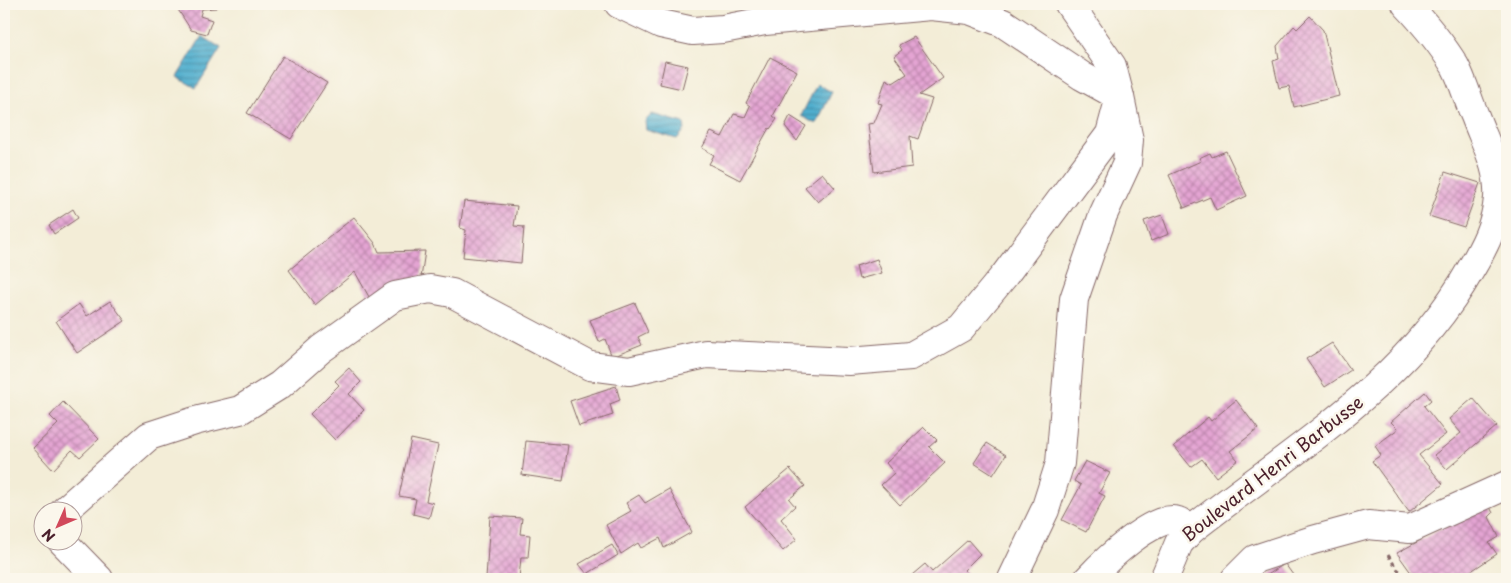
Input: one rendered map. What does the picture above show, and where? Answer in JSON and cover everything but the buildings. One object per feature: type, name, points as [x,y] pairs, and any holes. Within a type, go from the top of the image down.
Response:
[{"type":"street","points":[[618,4],[661,24],[693,31],[723,29],[764,21],[930,6],[969,10],[1003,23],[1082,76],[1120,97]]},
{"type":"street","points":[[1012,579],[1045,510],[1060,463],[1074,299],[1103,215],[1127,163],[1129,140],[1112,66],[1069,4]]},
{"type":"street","name":"Boulevard Henri Barbusse","points":[[1164,579],[1179,543],[1191,530],[1326,429],[1366,395],[1407,352],[1455,296],[1492,230],[1498,198],[1495,163],[1456,68],[1429,28],[1406,4]]},
{"type":"street","points":[[76,500],[149,436],[240,410],[280,385],[322,349],[396,296],[430,289],[452,293],[590,366],[629,371],[706,354],[849,361],[911,356],[961,328],[1004,276],[1110,134],[1120,97]]},
{"type":"street","points":[[1235,579],[1255,559],[1313,540],[1368,526],[1410,529],[1507,485]]},
{"type":"street","points":[[1088,579],[1108,558],[1153,526],[1166,520],[1178,520],[1191,530]]},
{"type":"street","points":[[70,550],[98,579]]},
{"type":"water","points":[[202,36],[221,48],[196,88],[177,77]]},
{"type":"water","points":[[817,84],[832,92],[816,124],[801,116]]},
{"type":"water","points":[[652,114],[684,123],[685,130],[677,139],[646,130],[645,121]]}]
